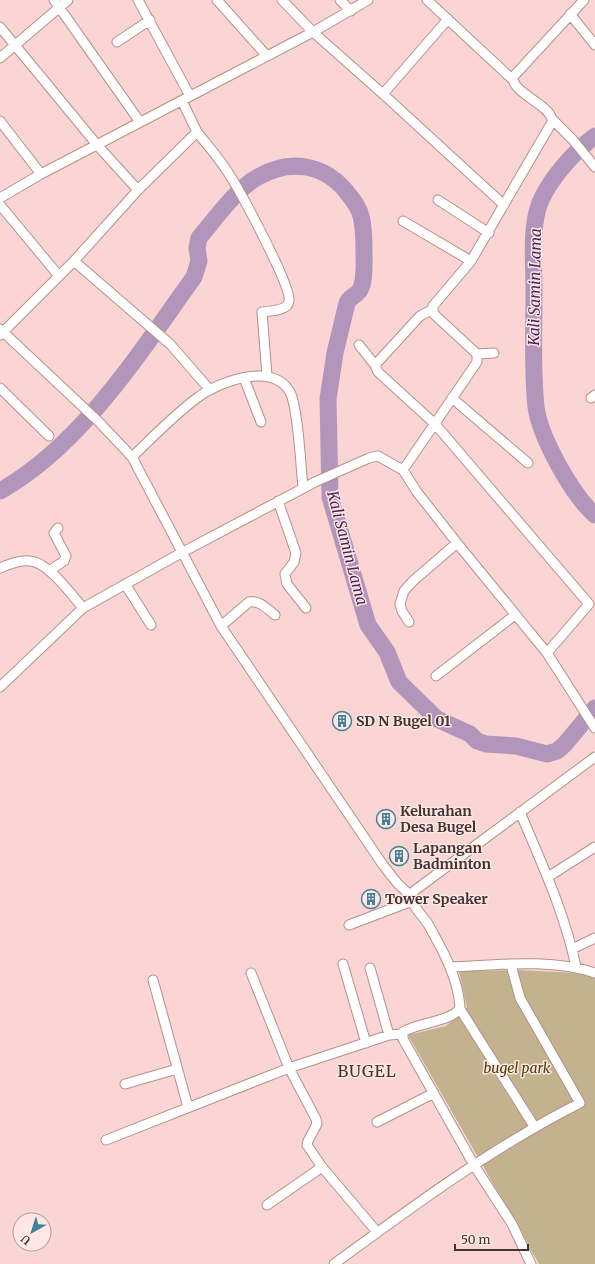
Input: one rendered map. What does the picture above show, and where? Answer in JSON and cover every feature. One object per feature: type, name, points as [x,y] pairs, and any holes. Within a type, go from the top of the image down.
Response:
[{"type":"street","points":[[0,58],[16,46],[57,3],[68,0]]},
{"type":"street","points":[[138,0],[150,20],[186,99],[197,132],[229,174],[277,262],[289,294],[289,301],[283,308],[262,312],[267,376]]},
{"type":"street","points":[[217,0],[266,55]]},
{"type":"street","points":[[282,0],[313,32],[504,205]]},
{"type":"street","points":[[340,0],[351,11]]},
{"type":"street","points":[[0,198],[41,174],[98,146],[266,55],[313,32],[368,0]]},
{"type":"street","points":[[427,0],[512,79],[517,87],[549,113],[553,120],[573,140],[595,167]]},
{"type":"street","points":[[512,79],[584,0]]},
{"type":"street","points":[[57,3],[140,122]]},
{"type":"street","points":[[570,14],[595,45]]},
{"type":"street","points":[[383,94],[448,19]]},
{"type":"street","points":[[117,42],[150,20]]},
{"type":"street","points":[[0,27],[98,146],[138,190]]},
{"type":"street","points":[[494,353],[477,354],[436,316],[433,309],[435,302],[471,261],[489,233],[504,205],[550,129],[553,120]]},
{"type":"street","points":[[0,122],[41,174]]},
{"type":"street","points":[[197,132],[138,190],[74,261],[1,332],[99,422],[132,457],[181,553],[221,626],[383,865],[411,898],[428,924],[451,967],[460,1008],[534,1126]]},
{"type":"street","points":[[438,200],[489,233]]},
{"type":"street","points":[[0,205],[59,276]]},
{"type":"street","points":[[403,221],[471,261]]},
{"type":"street","points":[[74,261],[170,344],[210,390]]},
{"type":"street","points":[[375,365],[420,316],[433,309]]},
{"type":"street","points":[[359,345],[375,365],[378,372],[435,424],[592,608],[547,653]]},
{"type":"street","points":[[402,470],[435,424],[476,362],[477,354]]},
{"type":"street","points":[[132,457],[197,398],[210,390],[244,378],[267,376],[285,386],[293,400],[304,488]]},
{"type":"street","points":[[244,378],[261,422]]},
{"type":"street","points":[[0,388],[50,436]]},
{"type":"street","points":[[452,398],[528,463]]},
{"type":"street","points":[[0,687],[84,608],[181,553],[278,501],[374,456],[383,459],[402,470],[457,544],[547,653],[595,728]]},
{"type":"street","points":[[278,501],[296,553],[294,562],[285,574],[285,579],[287,584],[306,608]]},
{"type":"street","points":[[49,571],[64,561],[66,556],[54,533],[58,528]]},
{"type":"street","points":[[410,622],[402,611],[400,604],[404,591],[413,580],[457,544]]},
{"type":"street","points":[[0,568],[12,563],[31,561],[49,571],[84,608]]},
{"type":"street","points":[[125,584],[151,625]]},
{"type":"street","points":[[221,626],[249,602],[253,601],[262,604],[275,615]]},
{"type":"street","points":[[436,676],[515,614]]},
{"type":"street","points":[[349,925],[411,898],[414,891],[595,757]]},
{"type":"street","points":[[520,812],[548,877],[572,949],[576,967]]},
{"type":"street","points":[[548,877],[595,847]]},
{"type":"street","points":[[572,949],[595,938]]},
{"type":"street","points":[[343,964],[366,1043]]},
{"type":"street","points":[[451,967],[511,965],[576,967],[595,973]]},
{"type":"street","points":[[334,1264],[474,1165],[534,1126],[580,1103],[520,998],[511,965]]},
{"type":"street","points":[[370,968],[389,1035]]},
{"type":"street","points":[[251,973],[289,1068],[316,1119],[317,1124],[307,1145],[322,1167],[378,1232]]},
{"type":"street","points":[[153,980],[188,1107]]},
{"type":"street","points":[[106,1140],[289,1068],[389,1035],[402,1034],[412,1027],[448,1017],[460,1008]]},
{"type":"street","points":[[402,1034],[406,1045],[474,1165],[512,1224],[531,1264]]},
{"type":"street","points":[[125,1084],[177,1069]]},
{"type":"street","points":[[377,1122],[434,1092]]},
{"type":"street","points":[[267,1205],[322,1167]]},
{"type":"green space","name":"bugel park","points":[[518,970],[576,973],[595,978],[595,1264],[539,1264],[408,1035],[446,1026],[467,1008],[459,971]]},
{"type":"waterway","name":"Kali Samin Lama","points":[[595,136],[586,143],[560,170],[540,202],[535,222],[533,252],[534,378],[536,407],[544,434],[558,465],[577,494],[595,515]]},
{"type":"waterway","name":"Kali Samin Lama","points":[[0,491],[30,472],[57,449],[108,395],[131,366],[194,277],[199,261],[197,248],[199,238],[234,197],[250,182],[258,177],[283,167],[307,167],[319,171],[330,176],[340,185],[358,207],[362,220],[364,238],[363,281],[359,292],[347,303],[335,353],[328,399],[330,497],[368,625],[387,652],[399,682],[437,719],[470,734],[477,741],[486,744],[516,746],[547,754],[557,751],[565,744],[595,708]]},
{"type":"place","name":"SD N Bugel 01","points":[[342,721]]},
{"type":"place","name":"Kelurahan Desa Bugel","points":[[386,819]]},
{"type":"place","name":"Lapangan Badminton","points":[[399,856]]},
{"type":"place","name":"Tower Speaker","points":[[371,899]]},
{"type":"district","name":"BUGEL","points":[[367,1071]]}]
